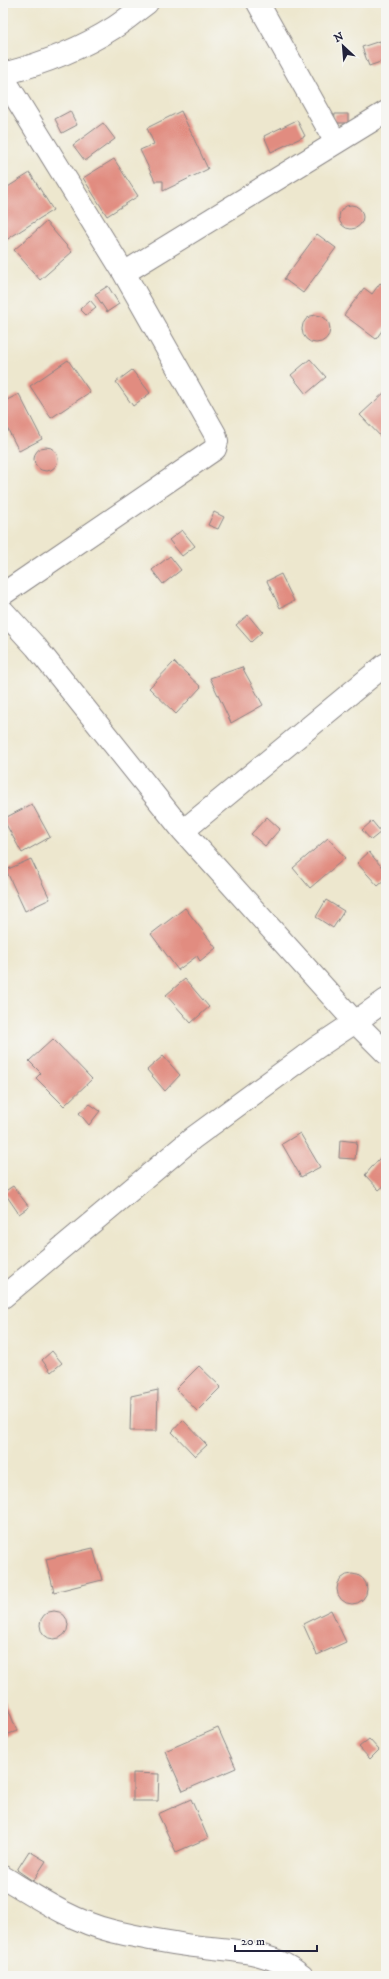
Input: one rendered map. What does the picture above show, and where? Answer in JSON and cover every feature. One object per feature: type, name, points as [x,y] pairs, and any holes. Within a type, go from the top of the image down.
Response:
[{"type":"street","points":[[3,594],[215,448],[217,441],[215,434],[124,273],[3,76],[37,65],[71,50],[115,27],[147,3]]},
{"type":"street","points":[[258,3],[335,141]]},
{"type":"street","points":[[124,273],[335,141],[386,112]]},
{"type":"street","points":[[3,611],[36,647],[183,831],[355,1022],[386,1053]]},
{"type":"street","points":[[183,831],[386,664]]},
{"type":"street","points":[[3,1297],[193,1138],[316,1048],[386,1000]]},
{"type":"street","points":[[3,1877],[76,1919],[110,1930],[187,1946],[248,1952],[271,1958],[302,1976]]},
{"type":"building","points":[[380,41],[386,60],[369,66],[362,47]]},
{"type":"building","points":[[70,111],[77,125],[62,133],[55,119]]},
{"type":"building","points":[[181,111],[208,169],[163,191],[163,181],[155,181],[140,150],[154,144],[147,128]]},
{"type":"building","points":[[335,114],[348,114],[348,123],[334,123]]},
{"type":"building","points":[[297,120],[305,136],[271,152],[264,136]]},
{"type":"building","points":[[103,123],[115,139],[85,161],[73,145]]},
{"type":"building","points":[[114,159],[138,196],[107,216],[83,178]]},
{"type":"building","points":[[30,173],[53,210],[3,242],[3,190]]},
{"type":"building","points":[[351,205],[356,206],[362,212],[362,222],[356,228],[351,229],[346,228],[340,222],[339,217],[340,212],[346,206]]},
{"type":"building","points":[[46,222],[72,252],[40,280],[14,250]]},
{"type":"building","points":[[317,234],[336,248],[303,293],[284,279]]},
{"type":"building","points":[[380,283],[386,287],[386,325],[376,339],[344,315],[364,288],[372,294]]},
{"type":"building","points":[[108,286],[119,304],[107,312],[95,294]]},
{"type":"building","points":[[90,300],[96,307],[86,315],[80,309]]},
{"type":"building","points":[[316,315],[326,319],[330,329],[326,339],[316,343],[306,339],[302,329],[306,319]]},
{"type":"building","points":[[310,359],[326,377],[306,394],[291,375]]},
{"type":"building","points":[[68,360],[90,392],[51,418],[30,386]]},
{"type":"building","points":[[132,370],[150,393],[133,406],[116,382]]},
{"type":"building","points":[[386,391],[386,442],[360,415]]},
{"type":"building","points":[[19,394],[42,439],[19,451],[3,420],[3,402]]},
{"type":"building","points":[[46,447],[55,450],[58,459],[55,468],[46,471],[37,468],[34,459],[37,450]]},
{"type":"building","points":[[214,512],[224,517],[218,529],[208,525]]},
{"type":"building","points":[[182,530],[195,546],[182,556],[169,540]]},
{"type":"building","points":[[170,556],[181,570],[163,584],[152,570]]},
{"type":"building","points":[[281,574],[294,601],[280,608],[267,581]]},
{"type":"building","points":[[248,615],[262,632],[251,642],[236,625]]},
{"type":"building","points":[[174,662],[201,687],[176,714],[149,688]]},
{"type":"building","points":[[242,667],[263,705],[231,723],[210,678]]},
{"type":"building","points":[[32,804],[50,837],[22,853],[3,819]]},
{"type":"building","points":[[267,817],[280,829],[265,846],[251,834]]},
{"type":"building","points":[[372,821],[381,832],[371,840],[362,830]]},
{"type":"building","points":[[328,838],[345,858],[310,888],[293,868]]},
{"type":"building","points":[[369,852],[386,872],[386,879],[378,886],[357,863]]},
{"type":"building","points":[[31,859],[50,899],[25,911],[6,870]]},
{"type":"building","points":[[326,900],[344,911],[333,928],[316,917]]},
{"type":"building","points":[[185,908],[216,948],[200,961],[197,956],[178,970],[151,934]]},
{"type":"building","points":[[185,979],[209,1007],[191,1023],[166,995]]},
{"type":"building","points":[[53,1039],[92,1079],[64,1106],[36,1078],[41,1073],[29,1061]]},
{"type":"building","points":[[163,1056],[180,1075],[165,1091],[147,1070]]},
{"type":"building","points":[[90,1104],[100,1111],[89,1125],[79,1113]]},
{"type":"building","points":[[300,1133],[320,1167],[301,1177],[282,1144]]},
{"type":"building","points":[[340,1140],[357,1142],[355,1159],[339,1158]]},
{"type":"building","points":[[385,1152],[386,1184],[379,1190],[365,1175]]},
{"type":"building","points":[[13,1186],[29,1207],[19,1214],[4,1192]]},
{"type":"building","points":[[52,1351],[62,1363],[51,1372],[42,1360]]},
{"type":"building","points":[[199,1366],[221,1387],[197,1411],[176,1389]]},
{"type":"building","points":[[158,1390],[157,1431],[130,1431],[131,1396]]},
{"type":"building","points":[[183,1420],[207,1445],[195,1456],[172,1432]]},
{"type":"building","points":[[93,1548],[102,1580],[54,1592],[46,1559]]},
{"type":"building","points":[[352,1574],[363,1578],[367,1589],[363,1600],[352,1604],[341,1600],[337,1589],[341,1578]]},
{"type":"building","points":[[331,1610],[346,1642],[317,1655],[303,1624]]},
{"type":"building","points":[[54,1611],[64,1615],[68,1625],[64,1635],[54,1639],[44,1635],[40,1625],[44,1615]]},
{"type":"building","points":[[3,1696],[17,1731],[3,1736]]},
{"type":"building","points":[[218,1728],[236,1768],[183,1791],[165,1751]]},
{"type":"building","points":[[369,1739],[379,1750],[370,1759],[359,1747]]},
{"type":"building","points":[[133,1773],[159,1774],[158,1801],[133,1801]]},
{"type":"building","points":[[191,1799],[208,1838],[176,1852],[158,1814]]},
{"type":"building","points":[[29,1851],[46,1861],[33,1881],[17,1870]]}]
